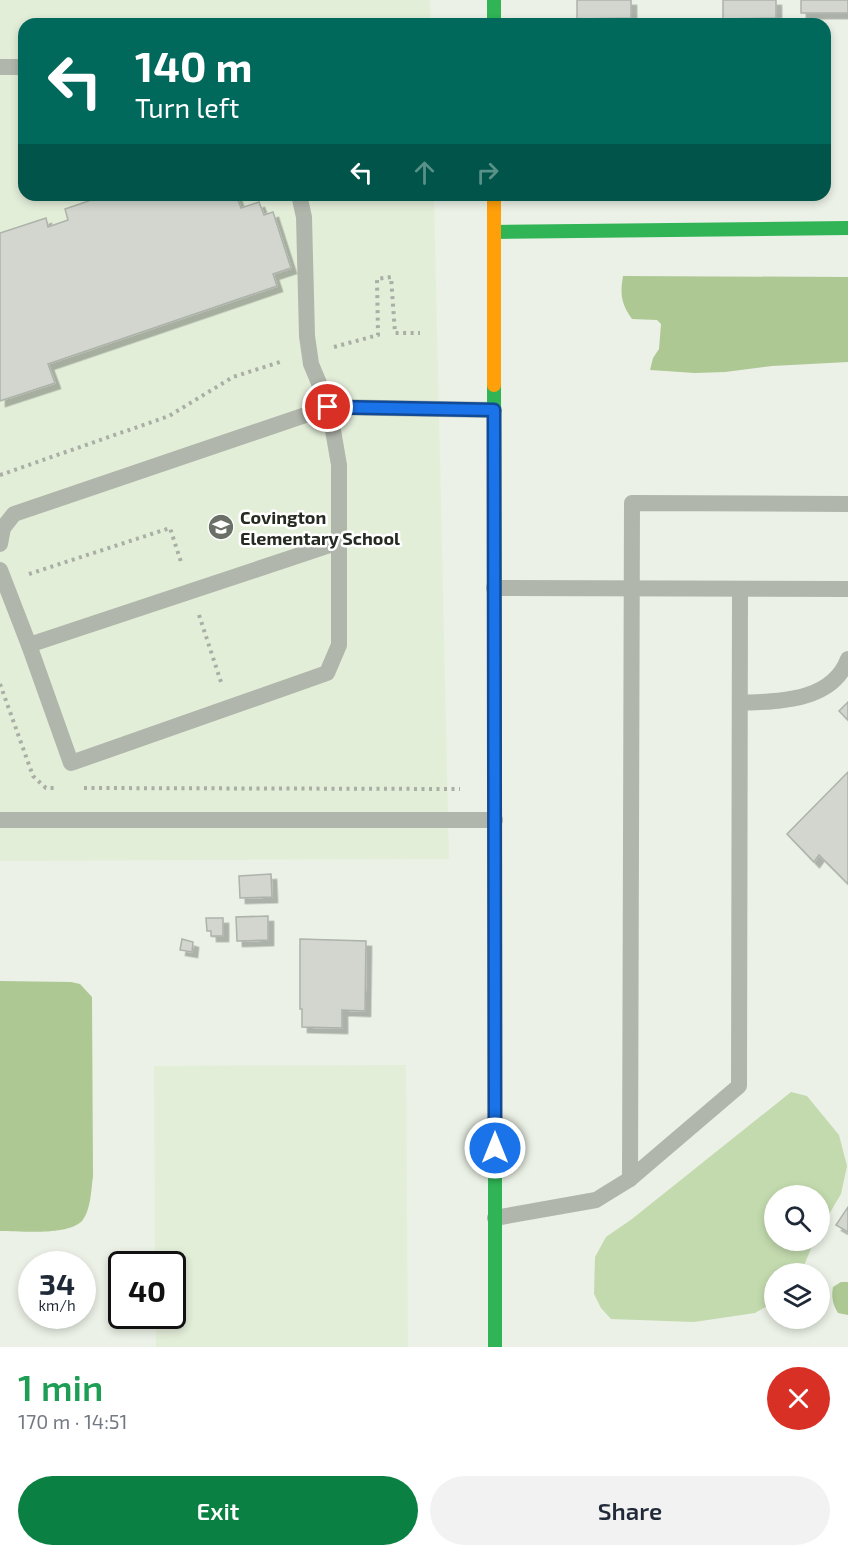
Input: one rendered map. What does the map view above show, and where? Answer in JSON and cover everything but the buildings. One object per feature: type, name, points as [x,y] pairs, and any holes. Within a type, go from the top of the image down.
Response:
[{"type":"street","points":[[494,0],[494,18]]},
{"type":"street","points":[[494,201],[495,1347]]},
{"type":"street","points":[[494,232],[848,228]]},
{"type":"lane","points":[[0,67],[18,67]]},
{"type":"lane","points":[[0,570],[70,763],[327,673],[339,645],[339,465],[328,407],[311,364],[307,336],[304,217],[300,201]]},
{"type":"lane","points":[[0,544],[3,528],[14,514],[328,407],[494,410]]},
{"type":"lane","points":[[630,1179],[632,503],[848,504]]},
{"type":"lane","points":[[29,645],[339,542]]},
{"type":"lane","points":[[494,588],[848,589]]},
{"type":"lane","points":[[495,1218],[596,1200],[630,1179],[739,1086],[740,589]]},
{"type":"lane","points":[[740,703],[779,700],[819,692],[832,683],[844,669],[848,659]]},
{"type":"lane","points":[[0,820],[495,820]]},
{"type":"path","points":[[0,475],[169,416],[233,377],[378,334],[377,279],[391,277],[395,333],[420,333]]},
{"type":"path","points":[[0,684],[33,776],[46,788],[70,788]]},
{"type":"path","points":[[81,788],[495,789]]},
{"type":"shaded area","name":"Covington Elementary School","points":[[0,0],[430,0],[431,18],[18,18],[18,201],[434,201],[449,859],[0,861]]},
{"type":"shaded area","points":[[623,276],[848,277],[848,362],[772,366],[725,372],[650,370],[653,358],[659,349],[661,324],[657,320],[632,319],[622,299]]},
{"type":"shaded area","points":[[0,981],[71,982],[80,984],[92,997],[93,1176],[85,1216],[75,1226],[66,1229],[43,1232],[0,1231]]},
{"type":"shaded area","points":[[406,1065],[408,1347],[156,1347],[156,1329],[186,1329],[186,1251],[155,1251],[154,1066]]},
{"type":"shaded area","points":[[791,1092],[807,1096],[839,1135],[847,1166],[841,1194],[830,1212],[830,1185],[764,1185],[764,1251],[810,1251],[805,1263],[764,1263],[764,1308],[755,1313],[694,1322],[611,1319],[601,1308],[594,1294],[595,1257],[606,1237],[632,1219]]},
{"type":"shaded area","points":[[841,1282],[848,1282],[848,1315],[838,1313],[833,1301],[833,1287]]},
{"type":"traffic: fast","points":[[494,0],[494,18]]},
{"type":"traffic: fast","points":[[494,232],[848,228]]},
{"type":"traffic: fast","points":[[494,385],[495,825]]},
{"type":"traffic: fast","points":[[495,1097],[495,1347]]},
{"type":"traffic: slow","points":[[494,201],[494,385]]},
{"type":"traffic: slow","points":[[495,825],[495,1097]]},
{"type":"place","name":"Covington Elementary School","points":[[221,527]]},
{"type":"route","points":[[328,407],[494,410],[495,1148]]}]
